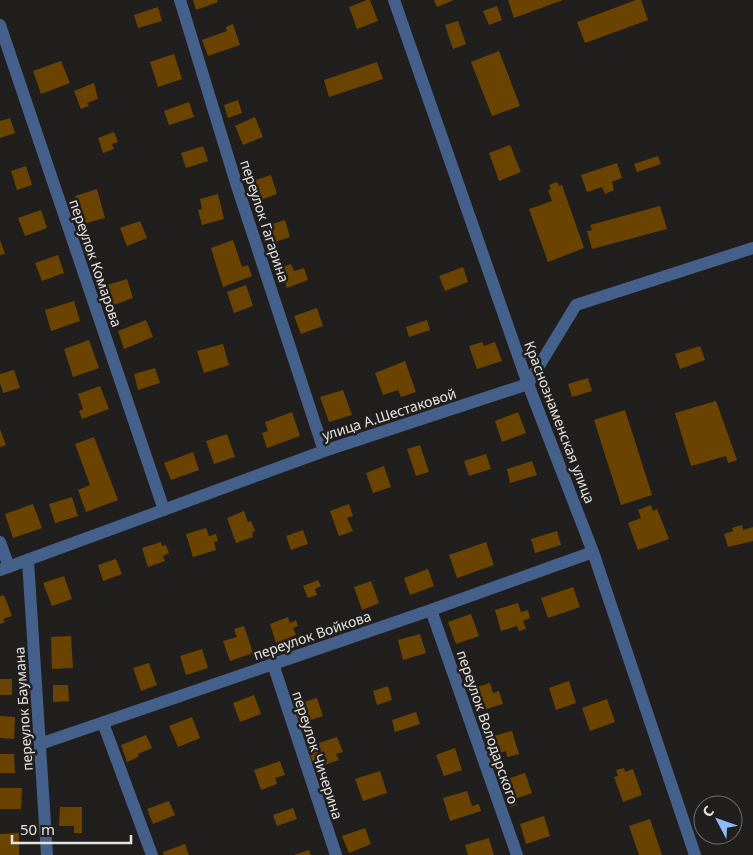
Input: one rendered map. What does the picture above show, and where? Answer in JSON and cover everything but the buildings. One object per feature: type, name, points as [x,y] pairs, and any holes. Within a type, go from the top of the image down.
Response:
[{"type":"street","name":"переулок Гагарина","points":[[180,0],[236,183],[324,450]]},
{"type":"street","name":"Краснознаменская улица","points":[[394,0],[528,384],[593,552],[695,855]]},
{"type":"street","name":"переулок Комарова","points":[[0,25],[164,510]]},
{"type":"street","points":[[528,384],[576,305],[753,248]]},
{"type":"street","name":"улица А.Шестаковой","points":[[4,569],[324,450],[528,384]]},
{"type":"street","points":[[0,542],[4,569]]},
{"type":"street","name":"переулок Войкова","points":[[40,744],[431,610],[593,552]]},
{"type":"street","name":"переулок Баумана","points":[[28,561],[47,855]]},
{"type":"street","name":"переулок Володарского","points":[[431,610],[516,855]]},
{"type":"street","name":"переулок Чичерина","points":[[273,664],[336,855]]},
{"type":"street","points":[[103,723],[152,855]]}]
